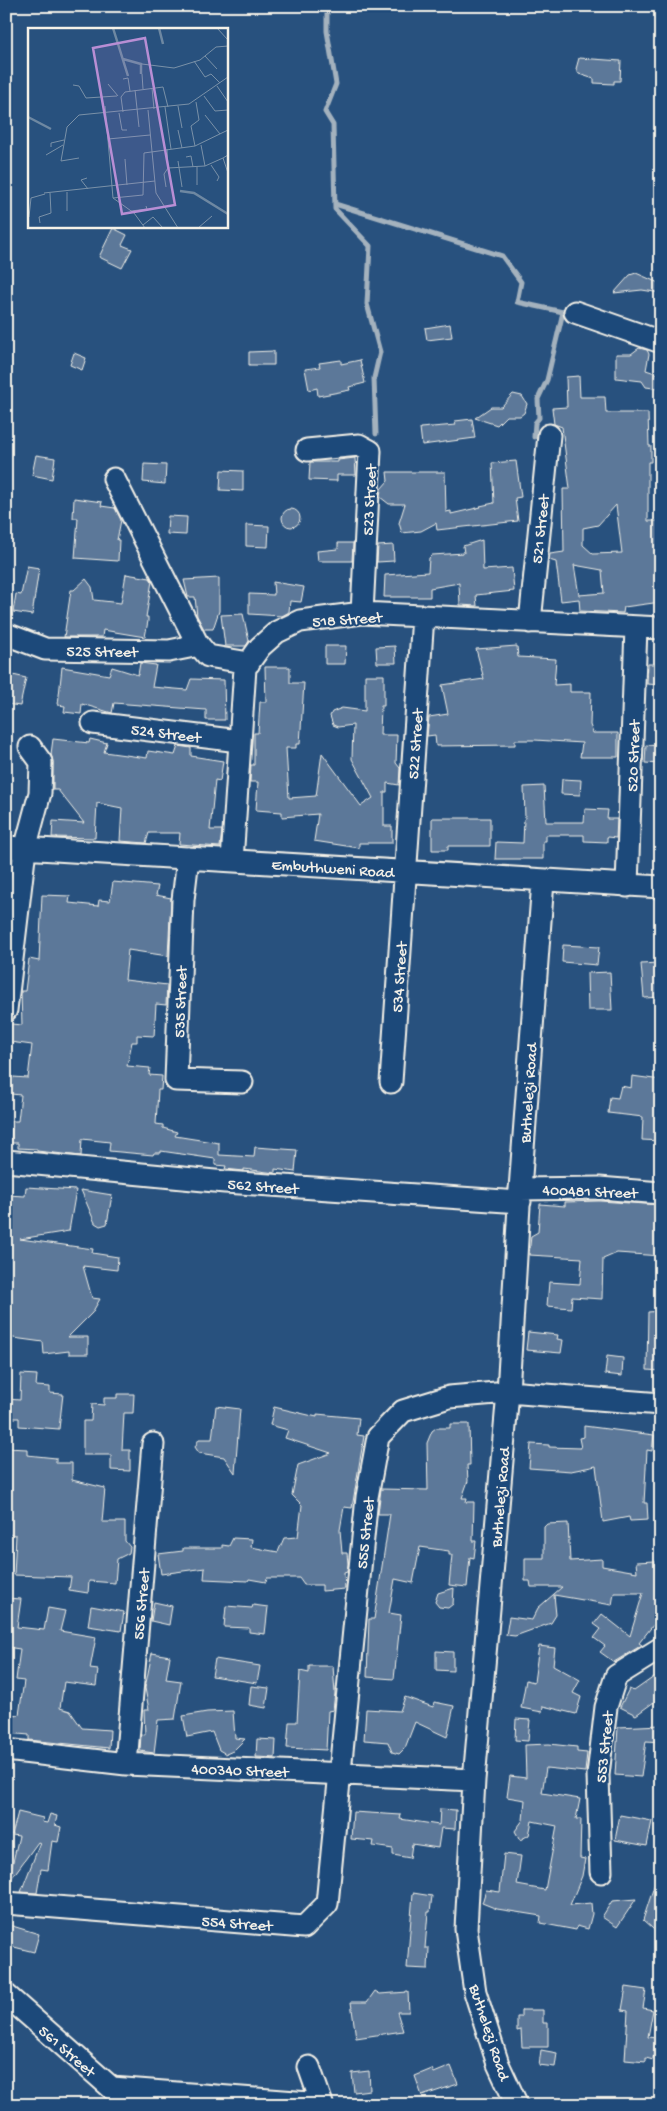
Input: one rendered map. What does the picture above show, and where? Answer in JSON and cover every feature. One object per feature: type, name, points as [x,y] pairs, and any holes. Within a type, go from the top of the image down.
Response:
[{"type":"street","points":[[575,312],[661,342]]},
{"type":"street","name":"521 Street","points":[[530,622],[549,436]]},
{"type":"street","name":"523 Street","points":[[307,450],[359,445],[370,451],[362,613]]},
{"type":"street","points":[[114,479],[199,645],[208,656],[249,663]]},
{"type":"street","name":"518 Street","points":[[232,861],[239,741],[246,668],[260,647],[271,637],[300,621],[362,613],[661,628]]},
{"type":"street","name":"522 Street","points":[[406,872],[423,616]]},
{"type":"street","name":"520 Street","points":[[627,886],[636,627]]},
{"type":"street","name":"525 Street","points":[[6,634],[45,648],[169,651],[199,645]]},
{"type":"street","name":"524 Street","points":[[93,723],[239,741]]},
{"type":"street","points":[[6,1010],[16,848],[40,793],[41,762],[30,747]]},
{"type":"street","name":"Embuthweni Road","points":[[16,848],[661,887]]},
{"type":"street","name":"535 Street","points":[[188,858],[183,900],[176,1080],[242,1082]]},
{"type":"street","name":"534 Street","points":[[391,1082],[406,872]]},
{"type":"street","name":"Buthelezi Road","points":[[516,2105],[498,2064],[475,1992],[468,1938],[474,1780],[508,1392],[543,881]]},
{"type":"street","name":"562 Street","points":[[6,1161],[225,1182],[520,1195]]},
{"type":"street","name":"400481 Street","points":[[520,1195],[599,1188],[661,1193]]},
{"type":"street","name":"555 Street","points":[[339,1773],[367,1497],[378,1437],[403,1411],[449,1397],[508,1392],[661,1404]]},
{"type":"street","name":"556 Street","points":[[126,1764],[153,1444]]},
{"type":"street","name":"553 Street","points":[[601,1872],[598,1775],[606,1707],[616,1676],[661,1648]]},
{"type":"street","name":"400340 Street","points":[[6,1750],[126,1764],[474,1780]]},
{"type":"street","name":"554 Street","points":[[6,1903],[304,1927],[327,1904],[339,1773]]},
{"type":"street","name":"561 Street","points":[[6,1995],[131,2105]]},
{"type":"street","points":[[112,2088],[322,2104],[310,2067]]},
{"type":"building","points":[[579,58],[621,61],[620,81],[614,81],[614,84],[594,83],[594,79],[579,74],[576,69]]},
{"type":"building","points":[[113,228],[127,235],[122,245],[132,249],[122,268],[99,257]]},
{"type":"building","points":[[636,273],[661,284],[661,293],[642,290],[614,293],[630,275]]},
{"type":"building","points":[[450,324],[452,337],[427,340],[425,328]]},
{"type":"building","points":[[639,348],[647,350],[649,354],[646,370],[661,375],[661,389],[646,387],[642,381],[616,378],[616,354],[631,354]]},
{"type":"building","points":[[274,351],[274,365],[249,365],[249,352]]},
{"type":"building","points":[[74,353],[86,358],[82,370],[70,365]]},
{"type":"building","points":[[341,360],[341,364],[360,360],[365,383],[349,387],[350,390],[318,396],[317,388],[309,390],[305,369],[320,367],[319,363]]},
{"type":"building","points":[[579,376],[580,397],[605,397],[606,413],[648,413],[651,462],[648,462],[648,521],[661,521],[661,602],[624,607],[623,613],[580,611],[579,599],[561,601],[556,562],[549,560],[550,554],[564,552],[563,489],[570,489],[562,427],[554,424],[552,408],[567,407],[566,377]],"holes":[[[616,505],[622,553],[593,554],[583,545],[583,528],[598,525]],[[574,565],[602,570],[604,593],[579,595]]]},
{"type":"building","points":[[513,394],[522,396],[527,404],[524,413],[520,416],[506,416],[497,425],[475,418],[491,407],[501,407]]},
{"type":"building","points":[[472,419],[475,438],[422,445],[420,428],[456,425],[455,421]]},
{"type":"building","points":[[36,455],[55,458],[52,479],[32,475]]},
{"type":"building","points":[[355,458],[356,475],[337,475],[337,481],[309,480],[310,462],[338,462],[338,460]]},
{"type":"building","points":[[516,461],[521,497],[515,498],[518,521],[437,530],[436,523],[421,531],[402,533],[399,523],[405,504],[389,504],[380,497],[381,489],[388,481],[387,472],[445,472],[446,512],[451,511],[451,514],[481,507],[494,503],[492,463]]},
{"type":"building","points":[[144,464],[166,465],[165,484],[143,482]]},
{"type":"building","points":[[221,470],[243,471],[243,491],[220,490]]},
{"type":"building","points":[[74,498],[102,502],[101,506],[115,508],[121,520],[117,540],[119,540],[118,561],[75,558],[78,518],[73,518]]},
{"type":"building","points":[[291,509],[297,512],[300,518],[297,524],[291,527],[285,524],[282,518],[285,512]]},
{"type":"building","points":[[168,516],[187,517],[186,535],[167,534]]},
{"type":"building","points":[[246,525],[269,526],[268,547],[246,546]]},
{"type":"building","points":[[482,540],[483,570],[512,568],[514,591],[476,595],[477,606],[460,605],[459,583],[430,588],[430,597],[384,597],[385,575],[428,572],[429,558],[432,555],[464,553],[463,546]]},
{"type":"building","points":[[338,543],[353,543],[352,561],[318,561],[317,551],[338,549]]},
{"type":"building","points":[[393,545],[394,561],[377,562],[378,546]]},
{"type":"building","points":[[27,566],[39,568],[32,615],[13,612],[16,594],[21,595]]},
{"type":"building","points":[[126,574],[150,578],[152,581],[145,637],[103,630],[102,637],[64,637],[71,590],[74,590],[86,579],[92,587],[94,600],[121,603]]},
{"type":"building","points":[[219,578],[219,611],[213,629],[204,629],[197,616],[195,597],[188,597],[184,580]]},
{"type":"building","points":[[273,582],[304,587],[301,602],[290,601],[289,612],[282,616],[249,614],[249,594],[274,595]]},
{"type":"building","points":[[243,614],[249,641],[246,646],[225,646],[221,615]]},
{"type":"building","points":[[325,646],[346,646],[345,664],[325,664]]},
{"type":"building","points":[[395,646],[396,663],[377,663],[376,647]]},
{"type":"building","points":[[517,646],[518,657],[556,659],[554,685],[570,684],[570,692],[591,692],[590,725],[593,733],[618,733],[618,757],[580,757],[582,743],[535,740],[515,740],[515,745],[436,746],[435,735],[427,736],[429,717],[448,714],[442,685],[484,679],[476,649]]},
{"type":"building","points":[[140,663],[156,665],[152,687],[187,690],[191,679],[224,680],[225,720],[206,720],[206,710],[114,703],[112,713],[82,704],[81,714],[64,712],[65,706],[58,705],[62,667],[109,675],[112,667],[138,675]]},
{"type":"building","points":[[648,664],[661,664],[661,685],[647,684]]},
{"type":"building","points":[[265,667],[290,667],[290,683],[304,683],[300,744],[296,744],[296,748],[286,748],[289,798],[316,796],[322,753],[361,806],[373,798],[352,759],[353,725],[338,727],[333,725],[330,716],[332,712],[342,708],[365,711],[365,675],[384,675],[384,706],[381,706],[380,735],[397,735],[396,763],[400,768],[399,785],[387,783],[387,792],[384,792],[384,826],[392,826],[392,843],[359,843],[359,848],[314,841],[318,814],[282,817],[282,812],[256,810],[258,782],[250,782],[251,765],[254,765],[254,733],[258,733],[260,702],[266,702]]},
{"type":"building","points":[[13,675],[26,678],[20,706],[6,704],[6,678],[12,680]]},
{"type":"building","points":[[53,739],[89,743],[90,739],[107,743],[104,752],[147,758],[148,751],[175,755],[178,746],[191,748],[191,756],[223,761],[220,781],[215,780],[210,830],[222,830],[220,847],[179,844],[180,833],[149,833],[146,843],[120,841],[122,808],[97,803],[95,838],[52,837],[53,821],[84,823],[58,790],[53,790],[53,762],[51,754]]},
{"type":"building","points":[[646,745],[661,746],[661,764],[645,763]]},
{"type":"building","points":[[562,779],[581,780],[580,795],[561,794]]},
{"type":"building","points":[[544,786],[546,822],[584,822],[585,809],[608,810],[607,819],[617,819],[616,838],[607,837],[607,842],[584,841],[584,835],[546,835],[546,841],[543,841],[543,859],[495,859],[496,842],[523,843],[525,819],[524,787]]},
{"type":"building","points":[[432,818],[490,818],[490,846],[448,846],[448,850],[432,850]]},
{"type":"building","points":[[113,882],[158,886],[156,895],[171,898],[168,956],[128,950],[125,980],[167,985],[166,1005],[156,1004],[154,1036],[137,1035],[137,1042],[132,1042],[127,1066],[150,1068],[149,1075],[162,1076],[161,1090],[158,1090],[156,1124],[163,1125],[163,1128],[177,1132],[175,1136],[219,1143],[219,1155],[254,1157],[255,1147],[297,1150],[295,1172],[275,1169],[275,1173],[244,1169],[244,1171],[225,1169],[226,1166],[215,1165],[215,1159],[161,1151],[161,1153],[154,1153],[153,1155],[109,1151],[110,1142],[82,1139],[81,1156],[18,1148],[18,1143],[11,1143],[12,1121],[18,1121],[21,1095],[11,1094],[13,1077],[28,1078],[32,1045],[10,1042],[11,1024],[22,1025],[21,991],[25,991],[29,959],[39,961],[42,895],[70,896],[69,903],[98,906],[99,900],[110,901]]},
{"type":"building","points":[[563,945],[599,947],[597,965],[562,962]]},
{"type":"building","points":[[658,963],[661,997],[644,998],[641,964]]},
{"type":"building","points":[[610,972],[612,1010],[588,1010],[587,973]]},
{"type":"building","points":[[632,1076],[661,1080],[661,1141],[642,1140],[643,1117],[608,1113],[610,1097],[618,1098],[621,1086],[631,1088]]},
{"type":"building","points":[[26,1187],[76,1190],[69,1231],[20,1239],[93,1249],[92,1253],[118,1257],[117,1270],[83,1266],[92,1298],[100,1299],[92,1313],[68,1337],[88,1337],[88,1354],[69,1354],[69,1351],[44,1354],[43,1342],[6,1337],[6,1316],[11,1293],[6,1293],[6,1195],[25,1196]]},
{"type":"building","points":[[81,1190],[112,1195],[107,1224],[100,1226],[95,1223]]},
{"type":"building","points":[[599,1201],[661,1205],[661,1256],[617,1253],[603,1259],[602,1299],[572,1297],[571,1308],[547,1306],[549,1282],[580,1284],[582,1258],[529,1255],[531,1236],[538,1232],[540,1204],[565,1206],[565,1202]]},
{"type":"building","points":[[661,1311],[661,1371],[647,1370],[648,1312]]},
{"type":"building","points":[[528,1332],[558,1335],[557,1339],[563,1340],[561,1353],[526,1350]]},
{"type":"building","points":[[607,1356],[623,1358],[622,1376],[605,1374]]},
{"type":"building","points":[[21,1374],[37,1375],[36,1386],[50,1387],[50,1393],[63,1394],[59,1429],[19,1426],[19,1418],[6,1418],[6,1399],[20,1400]]},
{"type":"building","points":[[117,1394],[134,1394],[133,1413],[124,1413],[122,1450],[130,1450],[130,1471],[111,1470],[111,1455],[83,1455],[83,1421],[91,1421],[92,1404],[104,1405],[104,1398],[117,1398]]},
{"type":"building","points":[[216,1406],[240,1409],[235,1473],[224,1457],[199,1453],[195,1447],[199,1439],[212,1439]]},
{"type":"building","points":[[274,1407],[317,1417],[317,1414],[359,1418],[357,1435],[364,1436],[352,1508],[344,1507],[340,1530],[342,1553],[347,1553],[348,1564],[347,1572],[344,1573],[345,1589],[322,1591],[322,1585],[304,1585],[299,1578],[267,1578],[266,1582],[249,1579],[248,1581],[204,1579],[205,1568],[161,1574],[158,1554],[183,1551],[183,1548],[222,1548],[222,1545],[229,1546],[233,1538],[252,1539],[251,1547],[278,1552],[284,1538],[298,1537],[302,1505],[292,1495],[298,1465],[331,1453],[285,1438],[288,1430],[270,1425]]},
{"type":"building","points":[[450,1424],[469,1424],[470,1465],[467,1465],[468,1481],[462,1498],[467,1498],[466,1502],[474,1502],[473,1541],[476,1541],[474,1558],[470,1557],[467,1587],[449,1585],[452,1555],[449,1555],[449,1551],[420,1547],[413,1583],[395,1579],[389,1613],[401,1615],[394,1679],[367,1677],[369,1619],[374,1619],[390,1514],[378,1514],[381,1489],[428,1490],[427,1443],[432,1431],[436,1428],[450,1428]]},
{"type":"building","points":[[584,1426],[654,1435],[652,1451],[647,1450],[644,1503],[647,1503],[648,1520],[630,1521],[629,1517],[603,1522],[596,1466],[571,1471],[529,1468],[531,1444],[549,1445],[549,1447],[581,1448],[579,1438],[584,1437]]},
{"type":"building","points":[[6,1448],[27,1449],[27,1455],[56,1458],[56,1463],[72,1463],[72,1480],[105,1488],[102,1522],[125,1522],[125,1541],[130,1547],[129,1553],[117,1559],[115,1583],[89,1581],[88,1593],[69,1590],[71,1577],[14,1575],[16,1535],[6,1534]]},
{"type":"building","points":[[568,1523],[570,1561],[602,1559],[602,1566],[637,1572],[636,1562],[655,1561],[656,1616],[654,1624],[639,1643],[642,1645],[614,1662],[600,1652],[605,1646],[594,1638],[601,1629],[594,1624],[602,1614],[630,1636],[643,1593],[614,1593],[612,1605],[554,1595],[556,1615],[551,1623],[515,1636],[506,1635],[509,1617],[532,1620],[538,1608],[562,1587],[531,1587],[530,1581],[525,1581],[525,1558],[544,1558],[544,1527],[547,1524]]},
{"type":"building","points":[[454,1588],[453,1604],[448,1608],[439,1607],[435,1602],[438,1593]]},
{"type":"building","points":[[6,1598],[21,1599],[17,1627],[44,1630],[48,1608],[65,1611],[60,1631],[96,1637],[90,1669],[98,1670],[96,1686],[64,1682],[60,1708],[70,1711],[82,1728],[110,1730],[109,1748],[29,1740],[29,1735],[8,1733],[10,1714],[19,1715],[24,1681],[16,1680],[20,1649],[6,1647]]},
{"type":"building","points":[[154,1602],[172,1606],[169,1625],[151,1621]]},
{"type":"building","points":[[253,1605],[268,1607],[265,1634],[249,1632],[249,1628],[224,1627],[226,1606],[252,1608]]},
{"type":"building","points":[[91,1606],[124,1612],[121,1631],[88,1626]]},
{"type":"building","points":[[539,1646],[555,1648],[553,1665],[580,1680],[573,1693],[581,1697],[576,1714],[543,1706],[542,1712],[521,1708],[526,1680],[534,1682]]},
{"type":"building","points":[[436,1651],[453,1652],[453,1671],[436,1670]]},
{"type":"building","points":[[152,1653],[170,1656],[166,1679],[181,1681],[175,1719],[158,1720],[154,1753],[140,1751],[141,1734],[145,1735],[144,1710],[149,1710],[145,1688]]},
{"type":"building","points":[[215,1659],[260,1666],[257,1683],[212,1676]]},
{"type":"building","points":[[309,1666],[333,1666],[335,1693],[333,1710],[328,1711],[326,1750],[287,1748],[289,1722],[297,1722],[300,1671],[309,1673]]},
{"type":"building","points":[[661,1672],[661,1697],[636,1715],[620,1707],[629,1689],[634,1691]]},
{"type":"building","points":[[251,1686],[269,1688],[266,1708],[249,1705]]},
{"type":"building","points":[[405,1697],[433,1707],[434,1702],[454,1706],[447,1737],[415,1722],[405,1748],[399,1754],[392,1752],[388,1742],[364,1740],[366,1709],[400,1711]]},
{"type":"building","points":[[233,1711],[235,1738],[245,1739],[233,1751],[226,1754],[219,1750],[212,1732],[187,1737],[183,1716],[207,1712]]},
{"type":"building","points":[[516,1719],[530,1720],[528,1741],[515,1740]]},
{"type":"building","points":[[661,1725],[661,1742],[646,1741],[641,1777],[615,1775],[618,1727]]},
{"type":"building","points":[[257,1739],[276,1740],[275,1758],[256,1757]]},
{"type":"building","points":[[549,1744],[577,1747],[577,1752],[587,1753],[585,1772],[546,1768],[542,1793],[580,1799],[576,1819],[581,1819],[580,1858],[585,1859],[582,1876],[570,1905],[591,1903],[592,1914],[588,1929],[577,1926],[576,1930],[540,1923],[541,1916],[497,1909],[482,1903],[486,1890],[500,1892],[504,1854],[521,1856],[517,1885],[545,1890],[557,1826],[532,1821],[529,1835],[520,1840],[515,1831],[523,1820],[525,1800],[507,1797],[510,1776],[526,1778],[525,1745]]},
{"type":"building","points":[[440,1809],[456,1810],[455,1829],[441,1828],[438,1848],[412,1844],[410,1858],[393,1855],[393,1849],[373,1846],[374,1841],[351,1839],[353,1812],[401,1815],[400,1819],[439,1825]]},
{"type":"building","points":[[18,1812],[43,1818],[42,1822],[47,1823],[50,1814],[57,1816],[55,1825],[61,1827],[58,1842],[52,1841],[48,1870],[41,1869],[37,1893],[21,1892],[40,1843],[38,1842],[8,1883],[19,1836],[12,1835]]},
{"type":"building","points":[[620,1815],[652,1821],[647,1846],[615,1840]]},
{"type":"building","points":[[658,1874],[661,1874],[661,1936],[643,1920]]},
{"type":"building","points":[[413,1893],[432,1896],[430,1912],[428,1912],[425,1948],[429,1948],[428,1969],[407,1968]]},
{"type":"building","points":[[636,1899],[617,1927],[602,1917],[612,1901]]},
{"type":"building","points":[[9,1925],[39,1934],[34,1952],[6,1945]]},
{"type":"building","points":[[626,1987],[646,1990],[643,2008],[653,2010],[648,2037],[656,2038],[653,2060],[646,2058],[646,2062],[625,2060],[628,2011],[622,2010]]},
{"type":"building","points":[[375,1991],[380,1994],[408,1992],[409,2012],[397,2012],[403,2031],[356,2038],[351,2002],[367,2002]]},
{"type":"building","points":[[521,2010],[543,2010],[543,2023],[548,2023],[548,2047],[522,2047],[521,2030],[517,2031],[517,2017],[521,2017]]},
{"type":"building","points":[[541,2050],[557,2053],[555,2067],[539,2065]]},
{"type":"building","points":[[451,2066],[458,2084],[422,2096],[415,2076],[432,2069],[434,2073]]},
{"type":"building","points":[[369,2071],[370,2090],[354,2092],[352,2073]]},
{"type":"waterway","points":[[327,6],[327,31],[336,84],[325,112],[333,125],[335,209],[370,246],[367,304],[380,352],[374,378],[376,434]]},
{"type":"waterway","points":[[335,204],[502,256],[521,282],[517,302],[563,312],[547,380],[538,399],[539,418],[535,423],[534,437]]}]
